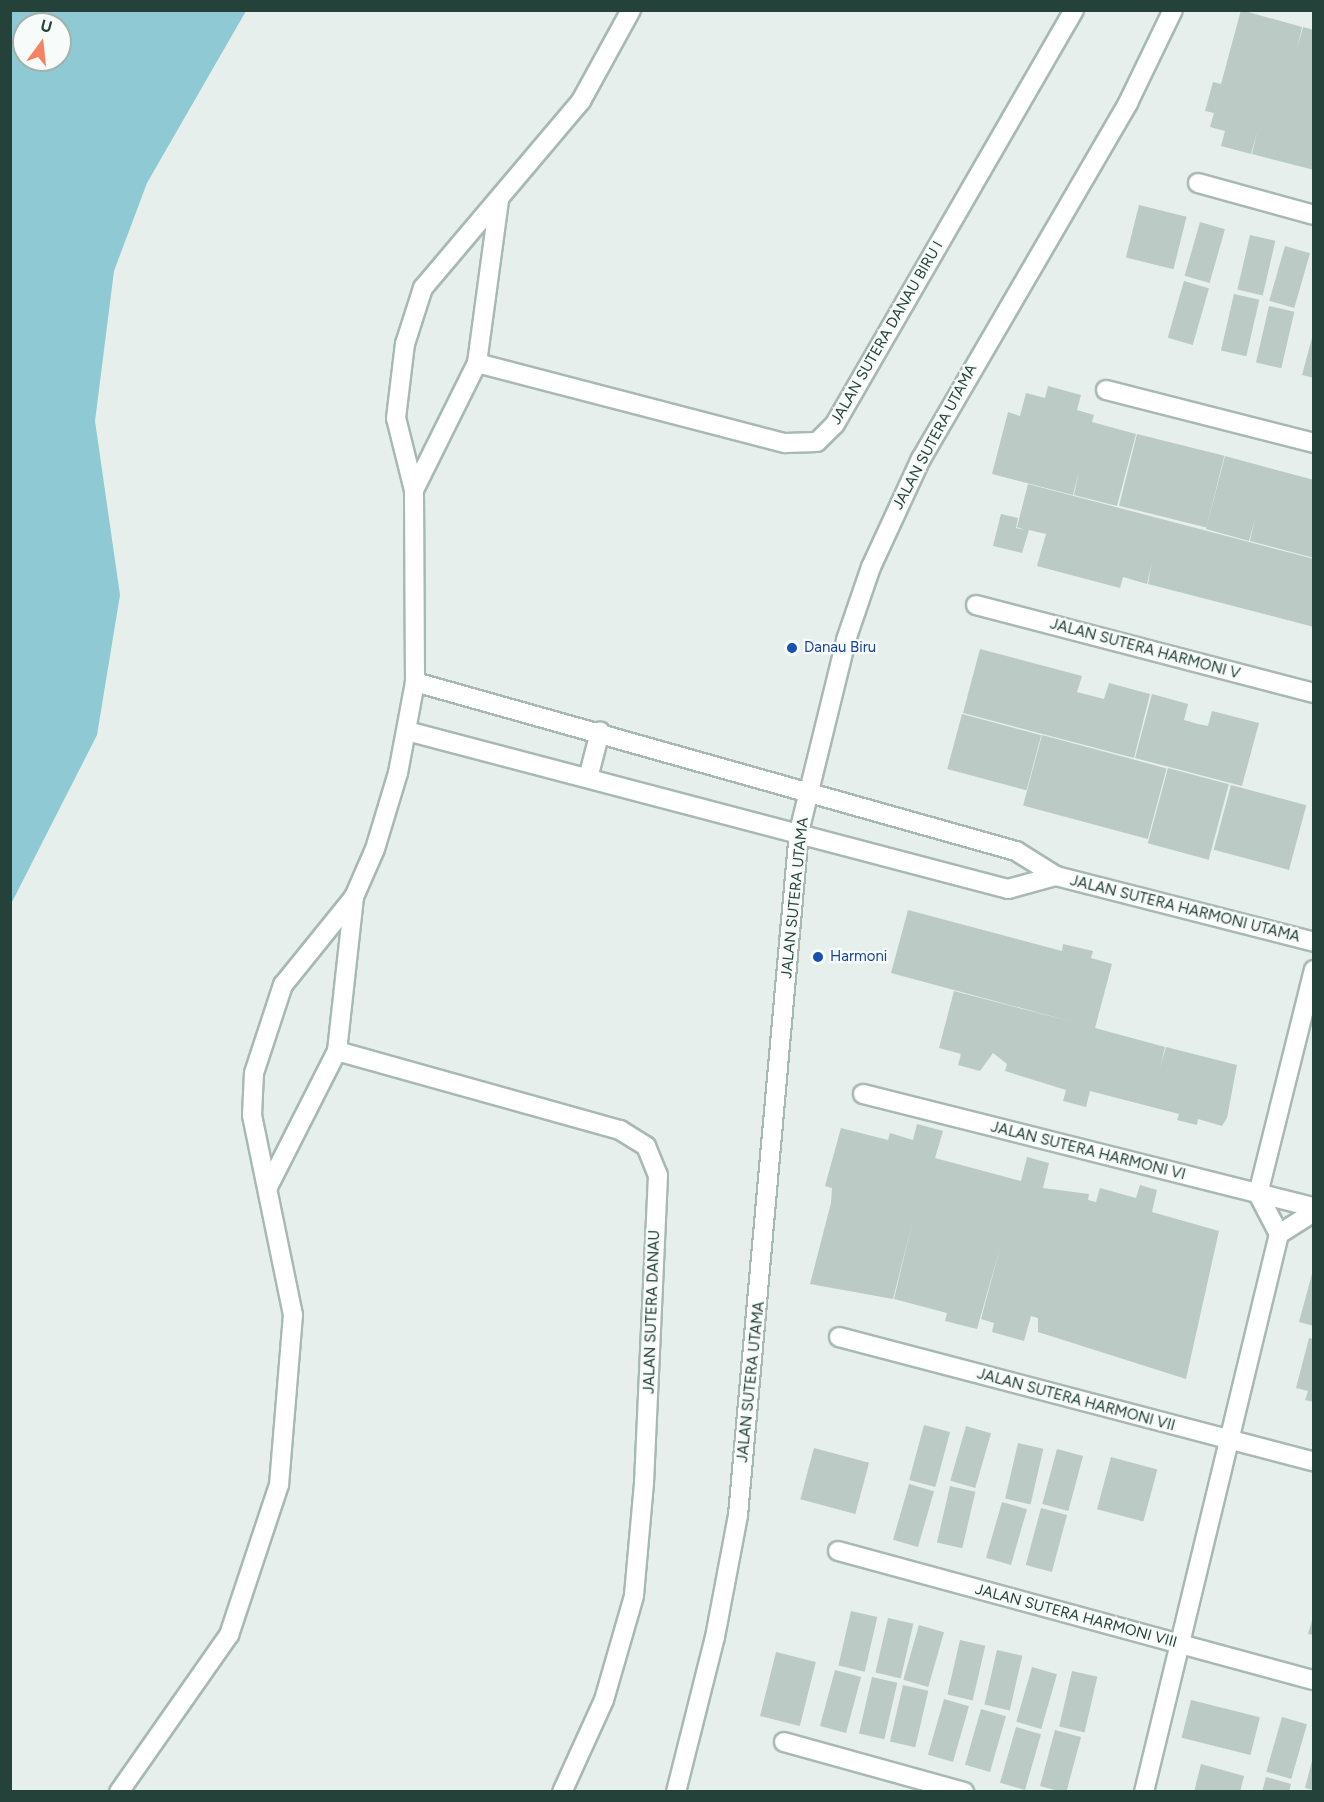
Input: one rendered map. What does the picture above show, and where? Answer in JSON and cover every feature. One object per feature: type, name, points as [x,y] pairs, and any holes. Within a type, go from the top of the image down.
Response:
[{"type":"street","points":[[268,1185],[337,1050],[354,897],[391,806],[415,682],[414,490],[396,418],[405,344],[423,288],[455,245],[499,200],[581,101],[631,10]]},
{"type":"street","name":"JALAN SUTERA DANAU BIRU I","points":[[477,363],[785,442],[817,442],[835,424],[1074,10]]},
{"type":"street","name":"JALAN SUTERA UTAMA","points":[[676,1791],[715,1637],[738,1515],[799,832],[846,640],[902,497],[967,375],[1128,103],[1173,10]]},
{"type":"street","points":[[1198,183],[1314,215]]},
{"type":"street","points":[[414,490],[477,363],[499,200]]},
{"type":"street","points":[[1106,390],[1314,443]]},
{"type":"street","name":"JALAN SUTERA HARMONI V","points":[[976,605],[1314,693]]},
{"type":"street","name":"JALAN SUTERA HARMONI UTAMA","points":[[415,682],[809,790],[1016,851],[1056,876],[1314,942]]},
{"type":"street","name":"JALAN SUTERA HARMONI UTAMA","points":[[407,731],[799,832],[1008,889],[1056,876]]},
{"type":"street","points":[[588,778],[600,732]]},
{"type":"street","points":[[119,1791],[229,1635],[279,1485],[293,1315],[252,1115],[263,1033],[283,985],[354,897]]},
{"type":"street","points":[[1144,1791],[1279,1234],[1258,1194],[1314,970]]},
{"type":"street","name":"JALAN SUTERA DANAU","points":[[337,1050],[620,1130],[646,1146],[658,1175],[644,1483],[634,1596],[604,1700],[562,1791]]},
{"type":"street","name":"JALAN SUTERA HARMONI VI","points":[[863,1094],[1314,1207]]},
{"type":"street","points":[[1279,1234],[1314,1212]]},
{"type":"street","name":"JALAN SUTERA HARMONI VII","points":[[838,1338],[1314,1462]]},
{"type":"street","name":"JALAN SUTERA HARMONI VIII","points":[[838,1551],[1314,1680]]},
{"type":"street","points":[[784,1742],[964,1791]]},
{"type":"water","points":[[11,10],[246,11],[147,183],[114,271],[95,421],[120,595],[97,735],[11,904]]},
{"type":"building","points":[[1241,10],[1302,27],[1297,49],[1303,27],[1314,30],[1314,170],[1252,154],[1257,132],[1251,154],[1221,146],[1225,131],[1210,127],[1214,113],[1205,111],[1213,82],[1221,84]]},
{"type":"building","points":[[1139,205],[1187,217],[1173,269],[1126,257]]},
{"type":"building","points":[[1200,222],[1225,229],[1210,283],[1185,276]]},
{"type":"building","points":[[1250,235],[1275,241],[1263,295],[1237,290]]},
{"type":"building","points":[[1285,246],[1310,253],[1294,308],[1269,301]]},
{"type":"building","points":[[1184,281],[1209,288],[1193,345],[1168,338]]},
{"type":"building","points":[[1234,294],[1259,300],[1246,356],[1221,351]]},
{"type":"building","points":[[1269,306],[1294,312],[1281,368],[1256,363]]},
{"type":"building","points":[[1314,334],[1314,378],[1302,375]]},
{"type":"building","points":[[1048,386],[1081,395],[1077,410],[1094,415],[1092,422],[1136,434],[1117,506],[1074,495],[1079,471],[1073,495],[992,474],[1008,412],[1020,416],[1026,393],[1045,398]]},
{"type":"building","points":[[1137,434],[1224,456],[1206,528],[1119,506]]},
{"type":"building","points":[[1225,456],[1314,480],[1314,558],[1250,541],[1255,518],[1249,541],[1206,529]]},
{"type":"building","points":[[1028,484],[1314,559],[1314,627],[1148,584],[1152,562],[1147,584],[1123,577],[1120,588],[1037,566],[1046,534],[1029,530],[1022,553],[993,546],[1001,514],[1018,518],[1016,528],[1025,530],[1017,527]]},
{"type":"building","points":[[980,649],[1082,676],[1077,692],[1104,699],[1109,683],[1150,694],[1134,758],[963,713]]},
{"type":"building","points":[[1152,694],[1188,704],[1184,720],[1198,724],[1208,726],[1212,711],[1259,723],[1242,786],[1135,758]]},
{"type":"building","points":[[962,714],[1041,735],[1026,790],[947,769]]},
{"type":"building","points":[[1042,735],[1167,768],[1148,839],[1023,806]]},
{"type":"building","points":[[1168,768],[1229,784],[1209,860],[1148,843]]},
{"type":"building","points":[[1231,785],[1306,805],[1289,870],[1214,850]]},
{"type":"building","points":[[908,910],[1062,951],[1063,944],[1093,951],[1091,958],[1112,964],[1095,1028],[1165,1047],[1160,1067],[1166,1047],[1237,1065],[1227,1118],[1222,1126],[1198,1119],[1197,1125],[1177,1120],[1179,1114],[1090,1091],[1086,1107],[1063,1101],[1066,1090],[1005,1071],[1007,1064],[993,1053],[980,1071],[958,1065],[961,1054],[939,1048],[954,991],[1077,1023],[891,973]]},
{"type":"building","points":[[917,1124],[943,1131],[935,1158],[1021,1181],[1027,1157],[1049,1163],[1043,1188],[1089,1194],[1088,1200],[1096,1202],[1100,1188],[1136,1198],[1140,1185],[1157,1190],[1152,1212],[1219,1231],[1186,1379],[1038,1332],[1038,1318],[1031,1316],[1024,1341],[992,1332],[994,1323],[981,1319],[1000,1248],[977,1329],[945,1321],[947,1313],[894,1299],[912,1224],[893,1299],[810,1284],[831,1203],[832,1188],[825,1186],[841,1128],[888,1140],[890,1133],[913,1140]]},
{"type":"building","points":[[1314,1270],[1314,1326],[1299,1322]]},
{"type":"building","points":[[1309,1338],[1314,1339],[1314,1402],[1305,1400],[1308,1391],[1296,1388]]},
{"type":"building","points":[[924,1425],[950,1432],[935,1487],[909,1480]]},
{"type":"building","points":[[966,1426],[991,1433],[975,1488],[950,1481]]},
{"type":"building","points":[[1018,1443],[1043,1449],[1031,1504],[1005,1499]]},
{"type":"building","points":[[814,1448],[869,1463],[855,1514],[800,1499]]},
{"type":"building","points":[[1057,1449],[1083,1456],[1068,1511],[1042,1504]]},
{"type":"building","points":[[1111,1457],[1157,1469],[1143,1522],[1097,1509]]},
{"type":"building","points":[[909,1484],[934,1491],[918,1547],[893,1540]]},
{"type":"building","points":[[950,1486],[975,1492],[962,1548],[937,1543]]},
{"type":"building","points":[[1002,1502],[1027,1509],[1011,1565],[986,1558]]},
{"type":"building","points":[[1041,1508],[1067,1515],[1052,1572],[1026,1565]]},
{"type":"building","points":[[851,1611],[877,1617],[865,1672],[838,1666]]},
{"type":"building","points":[[1314,1617],[1314,1635],[1308,1634]]},
{"type":"building","points":[[888,1618],[913,1624],[901,1678],[875,1673]]},
{"type":"building","points":[[919,1625],[944,1632],[928,1687],[903,1680]]},
{"type":"building","points":[[960,1640],[985,1646],[973,1700],[947,1695]]},
{"type":"building","points":[[997,1650],[1022,1656],[1010,1710],[984,1705]]},
{"type":"building","points":[[776,1652],[816,1662],[800,1726],[760,1716]]},
{"type":"building","points":[[1032,1667],[1057,1674],[1041,1729],[1016,1722]]},
{"type":"building","points":[[835,1670],[861,1677],[846,1733],[820,1726]]},
{"type":"building","points":[[1072,1671],[1097,1677],[1085,1732],[1059,1727]]},
{"type":"building","points":[[872,1677],[897,1683],[884,1739],[859,1734]]},
{"type":"building","points":[[903,1685],[928,1691],[915,1747],[890,1742]]},
{"type":"building","points":[[944,1699],[969,1706],[953,1762],[928,1755]]},
{"type":"building","points":[[1191,1700],[1260,1717],[1250,1755],[1182,1738]]},
{"type":"building","points":[[981,1709],[1006,1716],[990,1772],[965,1765]]},
{"type":"building","points":[[1282,1717],[1307,1724],[1291,1779],[1266,1772]]},
{"type":"building","points":[[1016,1727],[1041,1734],[1025,1790],[1000,1783]]},
{"type":"building","points":[[1055,1730],[1081,1737],[1066,1792],[1040,1786]]},
{"type":"building","points":[[1314,1757],[1314,1790],[1305,1788]]},
{"type":"building","points":[[1201,1764],[1244,1776],[1240,1792],[1194,1792]]},
{"type":"building","points":[[1266,1777],[1291,1784],[1289,1792],[1262,1792]]},
{"type":"place","name":"Danau Biru","points":[[792,648]]},
{"type":"place","name":"Harmoni","points":[[818,957]]}]
